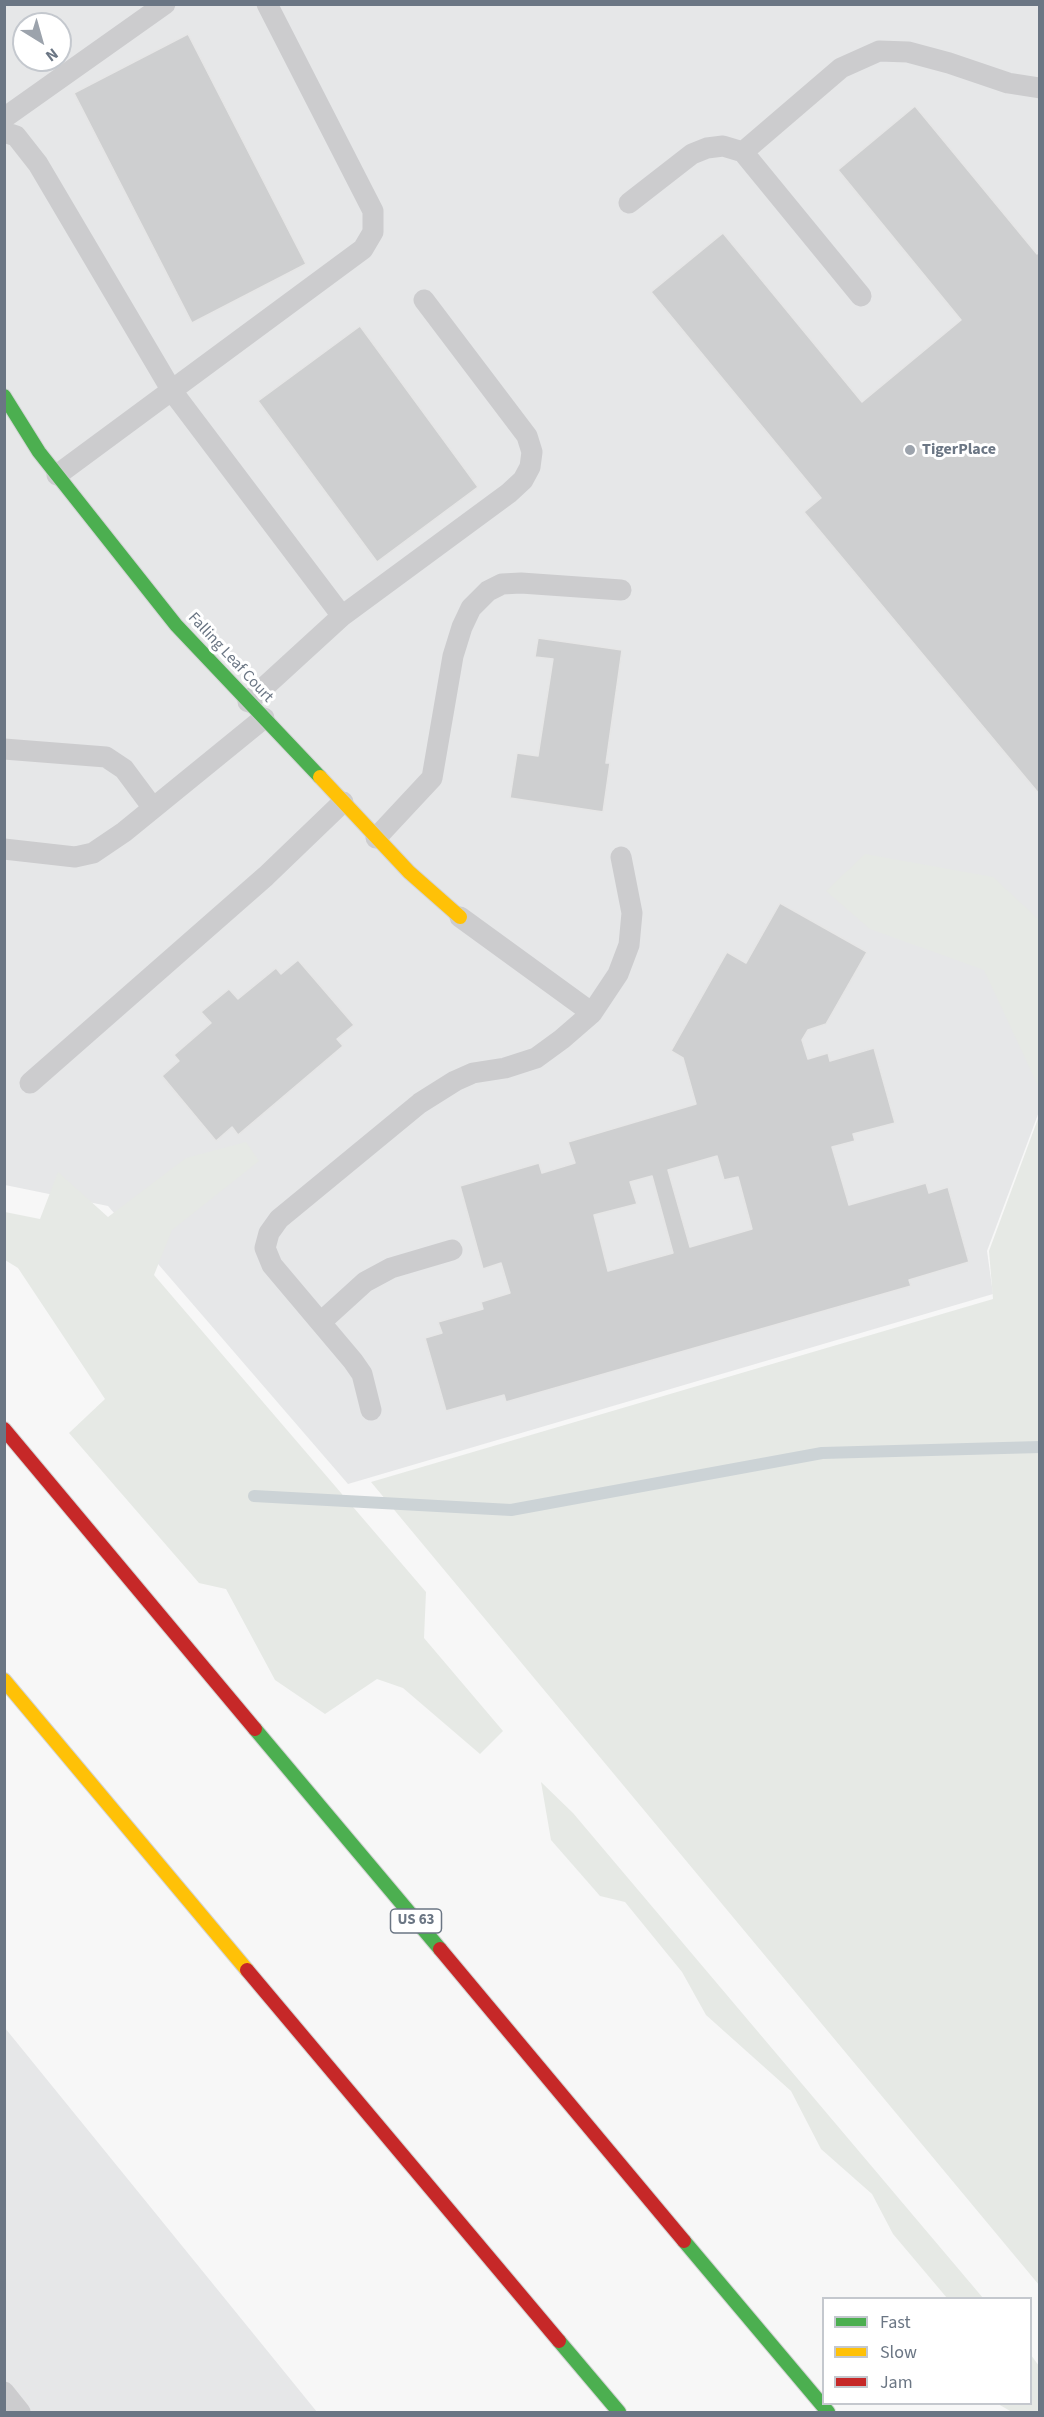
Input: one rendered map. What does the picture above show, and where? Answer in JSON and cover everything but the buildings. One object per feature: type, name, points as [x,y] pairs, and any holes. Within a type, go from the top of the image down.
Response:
[{"type":"main road","name":"Falling Leaf Court","points":[[4,396],[39,452],[176,625],[409,872],[460,917]]},
{"type":"main road","name":"US 63","points":[[4,1429],[822,2405]]},
{"type":"main road","points":[[4,1680],[619,2412]]},
{"type":"lane","points":[[4,118],[165,4]]},
{"type":"lane","points":[[57,475],[363,249],[373,232],[373,211],[267,4]]},
{"type":"lane","points":[[743,152],[841,68],[879,51],[908,52],[1008,83],[1040,88]]},
{"type":"lane","points":[[4,132],[16,136],[38,164],[172,391],[342,616]]},
{"type":"lane","points":[[629,203],[692,154],[707,148],[723,146],[743,152],[861,296]]},
{"type":"lane","points":[[248,702],[342,616],[509,493],[524,480],[530,467],[532,452],[527,436],[424,300]]},
{"type":"lane","points":[[376,837],[432,778],[453,656],[471,608],[488,591],[502,584],[521,583],[621,590]]},
{"type":"lane","points":[[4,849],[75,857],[93,853],[105,846],[264,718]]},
{"type":"lane","points":[[4,749],[106,757],[124,769],[153,808]]},
{"type":"lane","points":[[30,1083],[266,876],[343,802]]},
{"type":"lane","points":[[370,1410],[362,1374],[272,1264],[265,1248],[269,1233],[279,1219],[420,1103],[455,1081],[473,1073],[505,1068],[536,1058],[592,1013],[618,974],[628,945],[632,912],[621,857]]},
{"type":"lane","points":[[460,917],[592,1013]]},
{"type":"lane","points":[[321,1322],[365,1282],[382,1272],[452,1250]]},
{"type":"lane","points":[[4,2392],[20,2412]]},
{"type":"shaded area","points":[[4,5],[1039,5],[1040,1109],[987,1251],[993,1294],[348,1484],[108,1206],[5,1185]]},
{"type":"shaded area","points":[[865,854],[993,877],[1039,918],[1039,1088],[984,970],[870,929],[826,891]]},
{"type":"shaded area","points":[[1039,1116],[1039,2285],[371,1482],[993,1299],[989,1251]]},
{"type":"shaded area","points":[[246,1142],[259,1161],[172,1230],[154,1275],[426,1592],[424,1638],[503,1731],[480,1754],[403,1688],[377,1679],[325,1714],[275,1680],[226,1589],[199,1583],[69,1433],[105,1399],[18,1268],[5,1260],[5,1212],[40,1219],[58,1172],[108,1217],[186,1158]]},
{"type":"shaded area","points":[[541,1782],[573,1813],[982,2297],[946,2297],[893,2234],[872,2194],[821,2149],[791,2091],[706,2015],[682,1972],[625,1902],[600,1896],[551,1840]]},
{"type":"shaded area","points":[[5,2028],[317,2412],[5,2412]]},
{"type":"shaded area","points":[[1032,2356],[1039,2366],[1039,2412],[1012,2412],[1000,2405],[1032,2405]]},
{"type":"waterway","points":[[254,1496],[511,1510],[822,1453],[1040,1447]]},
{"type":"traffic: fast","points":[[4,396],[39,452],[176,625],[320,777]]},
{"type":"traffic: fast","points":[[255,1729],[440,1949]]},
{"type":"traffic: fast","points":[[684,2241],[822,2405]]},
{"type":"traffic: fast","points":[[559,2341],[619,2412]]},
{"type":"traffic: fast","points":[[822,2405],[828,2412]]},
{"type":"traffic: slow","points":[[320,777],[409,872],[460,917]]},
{"type":"traffic: slow","points":[[4,1680],[247,1970]]},
{"type":"traffic: jam","points":[[4,1429],[255,1729]]},
{"type":"traffic: jam","points":[[440,1949],[684,2241]]},
{"type":"traffic: jam","points":[[247,1970],[559,2341]]},
{"type":"place","name":"TigerPlace","points":[[910,450]]}]
